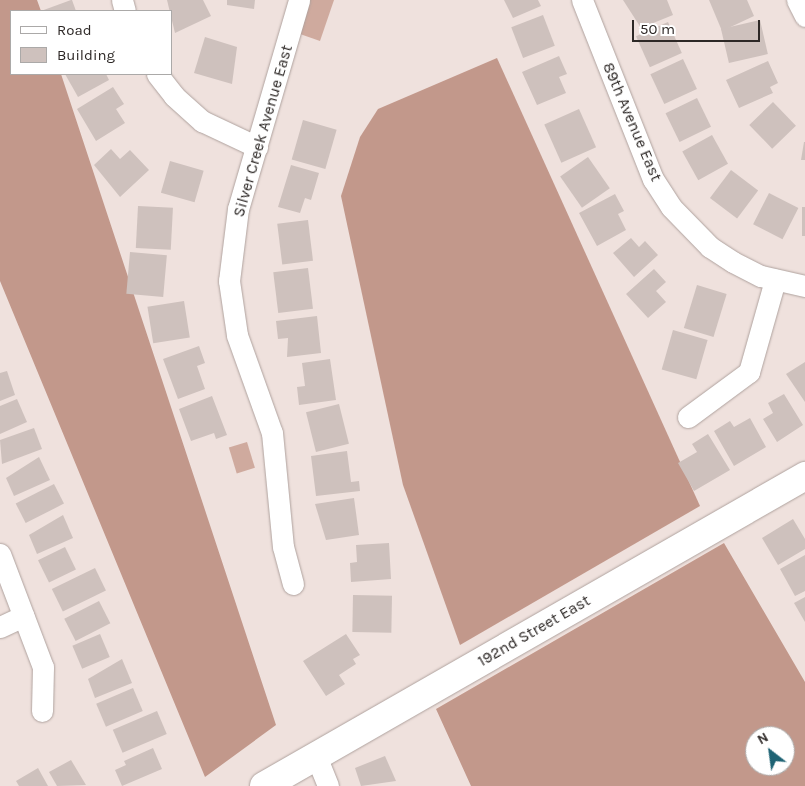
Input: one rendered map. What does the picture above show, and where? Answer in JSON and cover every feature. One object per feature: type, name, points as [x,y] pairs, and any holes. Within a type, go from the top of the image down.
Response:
[{"type":"street","name":"Silver Creek Avenue East","points":[[293,584],[283,548],[272,432],[230,304],[238,209],[299,0]]},
{"type":"street","name":"89th Avenue East","points":[[582,0],[646,161],[671,207],[710,247],[775,280],[805,286]]},
{"type":"street","points":[[797,0],[805,16]]},
{"type":"street","points":[[158,75],[174,96],[202,121],[257,147]]},
{"type":"street","points":[[688,417],[748,372],[775,280]]},
{"type":"street","name":"192nd Street East","points":[[264,786],[805,476]]},
{"type":"street","points":[[0,554],[43,667],[42,711]]},
{"type":"street","points":[[0,626],[24,616]]},
{"type":"street","points":[[316,756],[328,786]]},
{"type":"shaded area","points":[[0,0],[37,0],[41,10],[10,10],[10,75],[61,75],[276,725],[205,777],[0,281]]},
{"type":"shaded area","points":[[306,0],[334,0],[320,41],[300,34]]},
{"type":"shaded area","points":[[497,58],[700,506],[460,645],[403,485],[341,196],[360,137],[378,109]]},
{"type":"shaded area","points":[[247,442],[255,468],[237,473],[229,448]]},
{"type":"shaded area","points":[[724,543],[805,682],[805,786],[471,786],[436,709]]},
{"type":"building","points":[[71,0],[76,10],[44,10]]},
{"type":"building","points":[[167,0],[203,0],[211,16],[175,33],[172,10],[169,10]]},
{"type":"building","points":[[227,0],[255,0],[254,9],[227,5]]},
{"type":"building","points":[[504,0],[538,0],[541,6],[513,18]]},
{"type":"building","points":[[623,0],[667,0],[673,15],[641,28]]},
{"type":"building","points":[[709,0],[747,0],[754,16],[722,31]]},
{"type":"building","points":[[543,15],[555,46],[523,58],[511,27]]},
{"type":"building","points":[[760,20],[768,54],[729,63],[721,29]]},
{"type":"building","points":[[668,22],[682,53],[650,67],[636,36]]},
{"type":"building","points":[[205,37],[237,47],[232,84],[194,73]]},
{"type":"building","points":[[559,56],[567,74],[559,77],[566,93],[537,105],[522,72]]},
{"type":"building","points":[[683,59],[697,89],[664,104],[650,74]]},
{"type":"building","points":[[768,61],[778,83],[770,87],[773,93],[739,108],[726,80]]},
{"type":"building","points":[[66,75],[106,75],[109,80],[78,97]]},
{"type":"building","points":[[113,87],[124,104],[116,109],[125,123],[96,141],[77,109]]},
{"type":"building","points":[[697,98],[711,127],[680,142],[666,113]]},
{"type":"building","points":[[773,102],[796,126],[772,149],[749,125]]},
{"type":"building","points":[[579,109],[596,147],[561,163],[544,124]]},
{"type":"building","points":[[303,120],[337,130],[325,169],[292,159]]},
{"type":"building","points":[[712,135],[728,164],[698,180],[682,151]]},
{"type":"building","points":[[804,142],[805,160],[801,160]]},
{"type":"building","points":[[111,149],[120,159],[130,150],[149,170],[120,197],[94,165]]},
{"type":"building","points":[[588,157],[610,188],[582,208],[560,177]]},
{"type":"building","points":[[170,161],[204,171],[195,202],[161,193]]},
{"type":"building","points":[[291,165],[319,173],[311,200],[305,198],[300,213],[278,207]]},
{"type":"building","points":[[731,170],[758,190],[737,218],[710,198]]},
{"type":"building","points":[[769,193],[798,208],[783,239],[753,224]]},
{"type":"building","points":[[615,194],[624,211],[618,214],[626,230],[597,246],[579,213]]},
{"type":"building","points":[[138,206],[173,208],[171,250],[136,248]]},
{"type":"building","points":[[802,207],[805,207],[805,236],[802,236]]},
{"type":"building","points":[[308,220],[313,261],[282,264],[277,224]]},
{"type":"building","points":[[631,238],[639,247],[645,241],[658,255],[634,277],[613,253]]},
{"type":"building","points":[[130,252],[167,255],[163,297],[126,294]]},
{"type":"building","points":[[308,268],[313,309],[278,313],[273,272]]},
{"type":"building","points":[[654,269],[666,282],[656,291],[666,302],[648,318],[626,294]]},
{"type":"building","points":[[697,285],[727,294],[713,337],[684,328]]},
{"type":"building","points":[[184,301],[190,338],[153,343],[147,307]]},
{"type":"building","points":[[317,316],[321,353],[287,357],[288,338],[278,339],[276,321]]},
{"type":"building","points":[[673,330],[708,340],[696,379],[662,369]]},
{"type":"building","points":[[199,346],[205,363],[197,366],[205,389],[178,399],[163,359]]},
{"type":"building","points":[[330,359],[336,400],[299,405],[297,387],[305,386],[302,363]]},
{"type":"building","points":[[805,362],[805,402],[786,374]]},
{"type":"building","points":[[7,371],[15,395],[0,401],[0,373]]},
{"type":"building","points":[[784,394],[803,425],[777,442],[763,419],[773,413],[768,403]]},
{"type":"building","points":[[212,396],[227,435],[216,439],[214,433],[191,441],[179,409]]},
{"type":"building","points":[[17,399],[27,422],[0,434],[0,406]]},
{"type":"building","points":[[339,404],[349,444],[316,452],[306,412]]},
{"type":"building","points":[[750,418],[766,447],[734,466],[714,431],[730,421],[734,427]]},
{"type":"building","points":[[34,428],[42,449],[2,464],[0,440]]},
{"type":"building","points":[[708,434],[730,470],[694,491],[678,463],[697,452],[692,444]]},
{"type":"building","points":[[347,451],[351,482],[359,481],[360,491],[316,496],[311,456]]},
{"type":"building","points":[[39,457],[50,480],[14,496],[6,478]]},
{"type":"building","points":[[54,484],[64,504],[26,523],[16,504]]},
{"type":"building","points":[[354,498],[359,535],[326,540],[315,504]]},
{"type":"building","points":[[63,515],[73,538],[37,554],[29,535]]},
{"type":"building","points":[[793,519],[805,539],[805,549],[778,565],[762,538]]},
{"type":"building","points":[[389,543],[391,579],[351,582],[350,563],[357,562],[356,545]]},
{"type":"building","points":[[65,547],[76,569],[49,583],[38,560]]},
{"type":"building","points":[[805,555],[805,591],[795,596],[780,569]]},
{"type":"building","points":[[95,568],[106,590],[63,612],[52,589]]},
{"type":"building","points":[[353,595],[392,596],[391,633],[352,632]]},
{"type":"building","points":[[805,597],[805,622],[794,603]]},
{"type":"building","points":[[99,601],[110,623],[76,641],[64,619]]},
{"type":"building","points":[[100,634],[110,657],[82,669],[72,646]]},
{"type":"building","points":[[346,634],[360,655],[353,659],[356,664],[339,675],[345,684],[326,696],[303,661]]},
{"type":"building","points":[[122,659],[132,683],[95,698],[88,679]]},
{"type":"building","points":[[133,688],[143,711],[106,727],[96,704]]},
{"type":"building","points":[[157,711],[167,734],[123,753],[113,730]]},
{"type":"building","points":[[153,748],[162,769],[122,786],[115,770],[126,765],[124,761]]},
{"type":"building","points":[[385,756],[396,781],[361,786],[355,768]]},
{"type":"building","points":[[71,760],[86,785],[57,786],[49,772]]},
{"type":"building","points":[[38,768],[48,786],[19,786],[16,781]]}]
